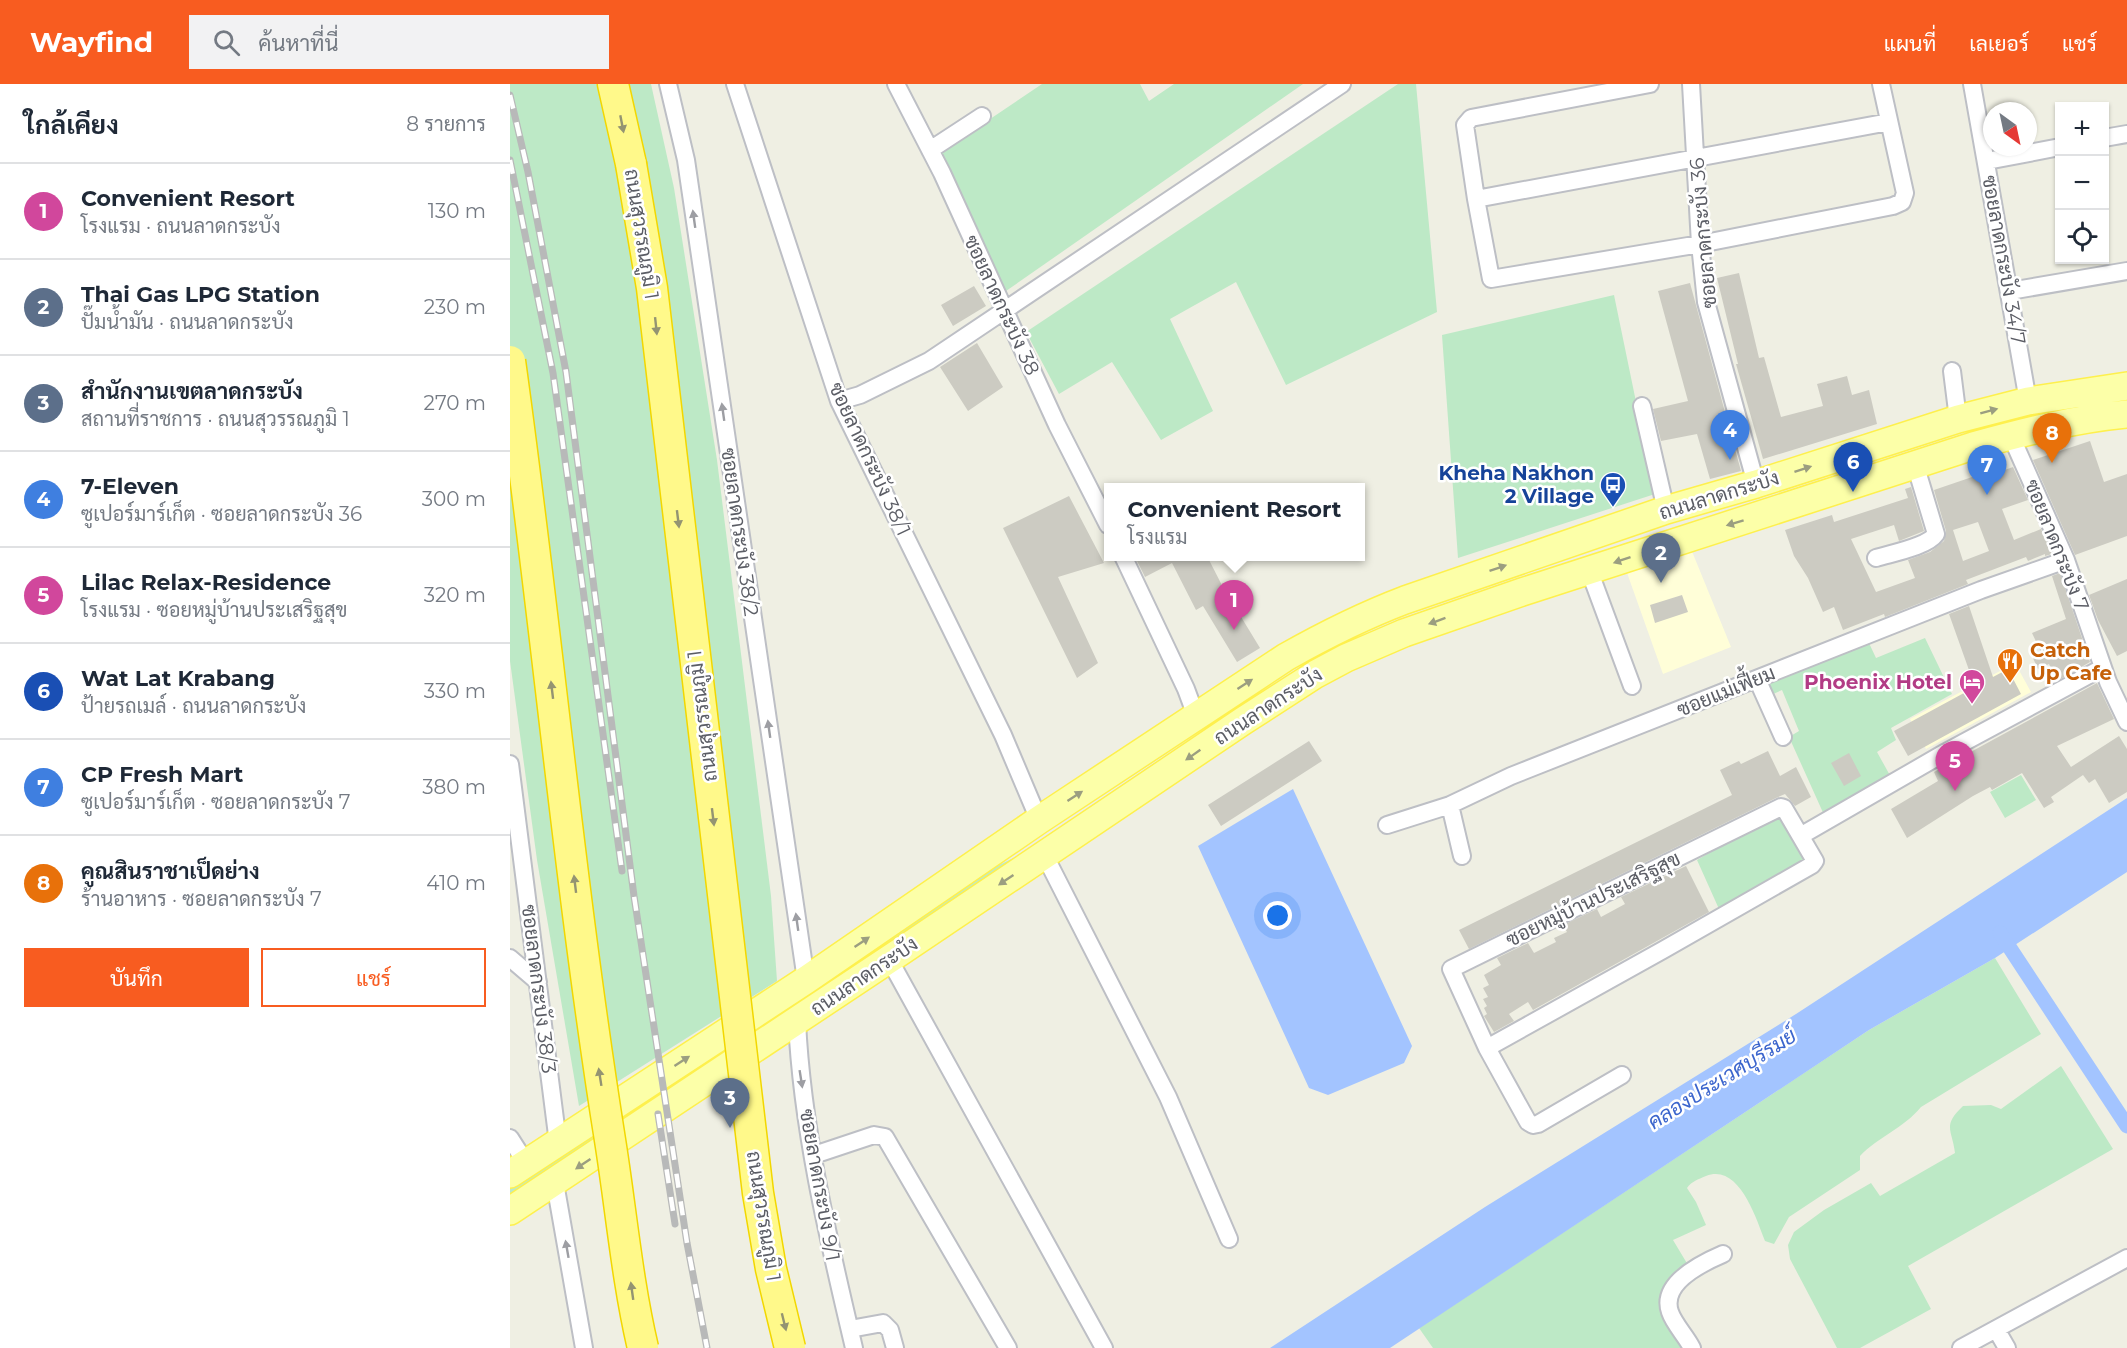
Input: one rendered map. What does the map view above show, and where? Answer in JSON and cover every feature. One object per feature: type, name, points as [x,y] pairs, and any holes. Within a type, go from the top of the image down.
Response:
[{"type":"highway","name":"ถนนสุวรรณภูมิ 1","points":[[614,84],[644,233],[652,288],[758,1193],[771,1269],[790,1348]]},
{"type":"highway","points":[[510,361],[597,1054],[636,1319],[643,1348]]},
{"type":"main road","name":"ถนนลาดกระบัง","points":[[518,1168],[806,980],[1039,820],[1196,716],[1326,634],[1366,615],[1666,510],[1756,484],[1958,419],[2028,401],[2127,386]]},
{"type":"main road","name":"ถนนลาดกระบัง","points":[[510,1211],[1277,698],[1346,658],[1438,621],[1915,464],[2011,436],[2085,418],[2127,414]]},
{"type":"main road","points":[[1756,484],[1763,514]]},
{"type":"main road","points":[[1147,750],[1165,775]]},
{"type":"street","name":"ซอยลาดกระบัง 38/2","points":[[668,84],[686,160],[806,980]]},
{"type":"street","name":"ซอยลาดกระบัง 38/1","points":[[735,84],[839,401],[1004,735],[1039,820]]},
{"type":"street","name":"ซอยลาดกระบัง 38","points":[[896,84],[930,150],[1057,425],[1104,517]]},
{"type":"street","points":[[839,401],[860,395],[928,361],[1005,312],[1342,84]]},
{"type":"street","points":[[1650,84],[1471,118],[1465,125],[1491,279],[1700,244],[1893,206],[1902,202],[1905,193],[1881,84]]},
{"type":"street","name":"ซอยลาดกระบัง 36","points":[[1692,84],[1700,244],[1706,302],[1756,484]]},
{"type":"street","name":"ซอยลาดกระบัง 34/7","points":[[1972,84],[2028,401]]},
{"type":"street","points":[[930,150],[982,116]]},
{"type":"street","points":[[1476,200],[1889,122]]},
{"type":"street","points":[[2109,137],[2127,134]]},
{"type":"street","points":[[1987,161],[2055,148]]},
{"type":"street","points":[[2010,291],[2127,271]]},
{"type":"street","points":[[1952,371],[1958,419]]},
{"type":"street","points":[[1642,406],[1666,510]]},
{"type":"street","name":"ซอยลาดกระบัง 7","points":[[2011,436],[2066,560],[2102,668],[2127,722]]},
{"type":"street","points":[[1876,558],[1924,543],[1936,534],[1915,464]]},
{"type":"street","name":"ซอยแม่เฟี้ยม","points":[[1387,825],[1450,805],[1511,776],[2012,578],[2066,560]]},
{"type":"street","points":[[1125,561],[1186,688],[1196,716]]},
{"type":"street","points":[[1588,570],[1632,686]]},
{"type":"street","points":[[1802,835],[1946,752],[2102,668]]},
{"type":"street","points":[[1757,679],[1783,737]]},
{"type":"street","name":"ซอยลาดกระบัง 38/3","points":[[510,764],[558,1143]]},
{"type":"street","points":[[1450,805],[1462,856]]},
{"type":"street","name":"ซอยหมู่บ้านประเสริฐสุข","points":[[1487,1048],[1664,951],[1812,865],[1815,861],[1786,809],[1780,807],[1451,969],[1487,1048],[1528,1122],[1533,1125],[1622,1075]]},
{"type":"street","points":[[1044,855],[1168,1097],[1229,1239]]},
{"type":"street","points":[[510,958],[538,982]]},
{"type":"street","points":[[889,959],[1104,1348]]},
{"type":"street","name":"ซอยลาดกระบัง 9/1","points":[[797,1021],[799,1065],[828,1239],[854,1348]]},
{"type":"street","points":[[814,1155],[874,1135],[885,1137],[1008,1348]]},
{"type":"street","points":[[510,1138],[518,1168]]},
{"type":"street","points":[[555,1183],[584,1348]]},
{"type":"street","points":[[1692,1348],[1670,1313],[1669,1302],[1672,1292],[1682,1278],[1698,1264],[1723,1254]]},
{"type":"street","points":[[1961,1348],[2127,1257]]},
{"type":"street","points":[[850,1329],[883,1323],[890,1330],[895,1348]]},
{"type":"street","points":[[1996,1329],[2007,1348]]},
{"type":"shaded area","points":[[510,84],[651,84],[674,188],[717,460],[771,896],[777,981],[579,1106],[537,860],[510,661]]},
{"type":"shaded area","points":[[1042,84],[1140,84],[1149,101],[1174,84],[1303,84],[1006,291],[941,152]]},
{"type":"shaded area","points":[[1398,84],[1416,84],[1437,312],[1286,385],[1236,282],[1170,319],[1213,411],[1161,440],[1112,362],[1059,394],[1026,332]]},
{"type":"shaded area","points":[[1614,295],[1655,494],[1458,558],[1442,335]]},
{"type":"shaded area","points":[[1691,549],[1731,647],[1663,674],[1626,570]]},
{"type":"shaded area","points":[[1925,638],[1952,694],[1891,728],[1896,740],[1877,752],[1892,779],[1825,817],[1789,737],[1799,731],[1782,690],[1771,695],[1764,681],[1868,641],[1876,658]]},
{"type":"shaded area","name":"Phoenix Hotel","points":[[2015,663],[2031,692],[1926,749],[1910,719]]},
{"type":"shaded area","points":[[2021,775],[2036,800],[2005,818],[1990,792]]},
{"type":"shaded area","points":[[1779,813],[1809,860],[1719,909],[1697,860]]},
{"type":"shaded area","points":[[1046,842],[510,1199],[510,1189],[906,925],[993,868]]},
{"type":"shaded area","points":[[1995,958],[2041,1034],[1921,1107],[1907,1121],[1875,1143],[1860,1156],[1860,1170],[1789,1217],[1774,1244],[1765,1241],[1751,1207],[1737,1185],[1728,1177],[1718,1174],[1706,1176],[1693,1182],[1687,1188],[1706,1225],[1673,1240],[1688,1265],[1668,1285],[1684,1348],[1433,1348],[1419,1328],[1869,1030]]},
{"type":"shaded area","points":[[2061,1066],[2113,1149],[1908,1266],[1931,1309],[1860,1348],[1837,1348],[1790,1259],[1788,1245],[1794,1232],[1824,1210],[1871,1183],[1880,1196],[1955,1153],[1950,1123],[1963,1106],[1991,1105],[2001,1109]]},
{"type":"water","points":[[1293,789],[1412,1046],[1404,1063],[1328,1095],[1309,1088],[1198,846]]},
{"type":"water","name":"คลองประเวศบุรีรมย์","points":[[2127,798],[2127,872],[1995,958],[1869,1030],[1390,1348],[1270,1348],[1485,1207],[1796,1014]]},
{"type":"building","points":[[1739,273],[1759,358],[1764,357],[1781,417],[1823,406],[1817,384],[1847,376],[1852,395],[1869,390],[1877,424],[1763,459],[1736,364],[1738,364],[1717,278]]},
{"type":"building","points":[[1690,283],[1741,471],[1710,479],[1697,434],[1661,441],[1653,409],[1688,401],[1658,291]]},
{"type":"building","points":[[974,286],[986,306],[953,326],[941,305]]},
{"type":"building","points":[[977,343],[1003,387],[968,411],[940,367]]},
{"type":"building","points":[[2090,441],[2104,482],[2127,474],[2127,536],[2075,555],[2033,460]]},
{"type":"building","points":[[1999,463],[2002,471],[2013,467],[2028,500],[2002,509],[2014,540],[2041,529],[2052,554],[2045,556],[2045,554],[2028,561],[2026,557],[1966,580],[1968,584],[1885,617],[1884,614],[1843,630],[1834,607],[1823,612],[1808,578],[1794,556],[1785,530],[1832,515],[1834,522],[1908,498],[1905,489],[1911,487],[1924,531],[1899,541],[1894,525],[1851,539],[1876,592],[1915,578],[1908,560],[1930,552],[1944,541],[1946,531],[1934,490],[1975,476],[1973,471]],"holes":[[[1978,522],[1989,551],[1963,561],[1953,530]]]},
{"type":"building","points":[[1069,496],[1104,563],[1058,577],[1098,663],[1077,678],[1003,528]]},
{"type":"building","points":[[1137,561],[1210,561],[1231,603],[1260,648],[1237,662],[1203,606],[1196,610],[1172,563],[1145,577]]},
{"type":"building","points":[[2060,573],[2090,662],[2057,681],[2049,664],[2038,669],[2032,656],[2041,652],[2032,633],[2066,619],[2052,576]]},
{"type":"building","points":[[2127,579],[2127,651],[2117,656],[2098,620],[2089,595]]},
{"type":"building","points":[[1682,595],[1688,612],[1655,623],[1650,605]]},
{"type":"building","name":"Phoenix Hotel","points":[[1969,606],[1993,677],[2008,669],[2021,694],[1908,756],[1894,731],[1975,687],[1949,614]]},
{"type":"building","points":[[2097,683],[2114,719],[2057,746],[2071,767],[2119,736],[2127,749],[2127,792],[2109,803],[2095,779],[2089,783],[2083,775],[2051,797],[2054,802],[2044,808],[2022,773],[1992,790],[1990,787],[1973,796],[1907,838],[1891,809],[1938,781],[1934,772]]},
{"type":"building","points":[[1309,741],[1322,761],[1221,826],[1208,805]]},
{"type":"building","points":[[1768,751],[1780,776],[1796,767],[1811,797],[1795,806],[1785,794],[1469,949],[1459,930],[1732,795],[1720,770],[1739,761],[1741,764]]},
{"type":"building","points":[[1849,753],[1861,776],[1844,786],[1831,763]]},
{"type":"building","points":[[1686,866],[1709,912],[1533,1010],[1528,1002],[1509,1014],[1514,1021],[1494,1032],[1484,1016],[1487,1014],[1484,1008],[1487,1006],[1483,999],[1488,997],[1483,988],[1489,985],[1484,975],[1501,965],[1497,958],[1528,943],[1534,953],[1556,942],[1554,938],[1567,932],[1563,925],[1597,909],[1601,917],[1625,904],[1621,897]]},
{"type":"waterway","points":[[2000,933],[2127,1126]]},
{"type":"railway","points":[[510,95],[528,172],[566,372],[634,896],[687,1243],[707,1348]]},
{"type":"railway","points":[[510,160],[553,373],[622,871]]},
{"type":"railway","points":[[658,1114],[675,1224]]},
{"type":"place","name":"7-Eleven","points":[[1730,460]]},
{"type":"place","name":"คูณสินราชาเป็ดย่าง","points":[[2052,463]]},
{"type":"place","name":"Wat Lat Krabang","points":[[1853,492]]},
{"type":"place","name":"CP Fresh Mart","points":[[1987,495]]},
{"type":"place","name":"Kheha Nakhon 2 Village","points":[[1613,508]]},
{"type":"place","name":"Thai Gas LPG Station","points":[[1661,583]]},
{"type":"place","name":"Convenient Resort","points":[[1234,630]]},
{"type":"place","name":"Catch Up Cafe","points":[[2010,684]]},
{"type":"place","name":"Phoenix Hotel","points":[[1972,705]]},
{"type":"place","name":"Lilac Relax-Residence","points":[[1955,791]]},
{"type":"place","name":"สำนักงานเขตลาดกระบัง","points":[[730,1128]]}]
